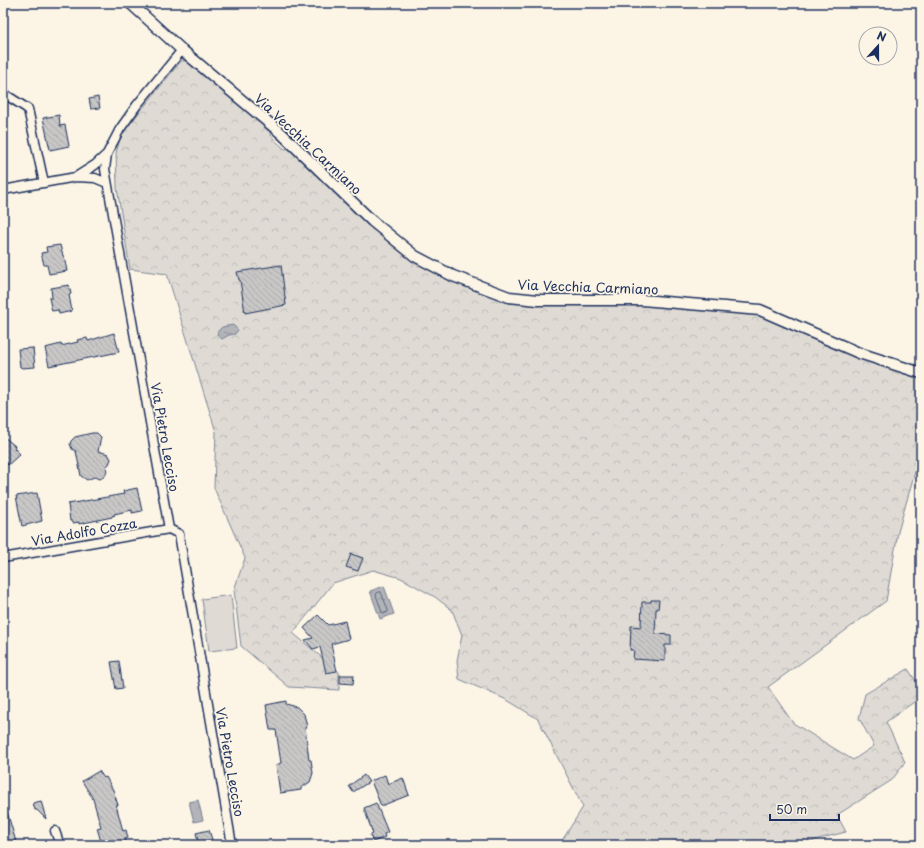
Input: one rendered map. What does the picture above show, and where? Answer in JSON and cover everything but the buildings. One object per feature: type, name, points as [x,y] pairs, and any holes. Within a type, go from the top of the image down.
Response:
[{"type":"street","name":"Via Vecchia Carmiano","points":[[130,3],[182,50],[281,133],[372,221],[415,256],[453,276],[509,297],[538,300],[642,300],[760,310],[859,353],[921,373]]},
{"type":"street","name":"Via Pietro Lecciso","points":[[182,50],[137,105],[120,129],[107,154],[105,169],[169,529],[179,534],[232,845]]},
{"type":"street","points":[[3,93],[28,109],[44,183]]},
{"type":"street","points":[[76,177],[95,165],[107,154]]},
{"type":"street","points":[[3,190],[76,177],[95,178],[107,183]]},
{"type":"street","name":"Via Adolfo Cozza","points":[[3,558],[169,529]]},
{"type":"street","points":[[55,831],[60,845]]},
{"type":"green space","points":[[192,60],[269,127],[269,131],[274,140],[285,149],[292,147],[410,256],[423,266],[436,273],[508,303],[646,303],[759,313],[921,376],[921,448],[898,532],[886,601],[768,687],[793,723],[853,760],[874,746],[859,718],[865,694],[908,669],[921,689],[921,697],[886,722],[905,762],[892,780],[837,815],[846,832],[818,839],[804,845],[563,845],[563,839],[583,807],[538,719],[507,700],[459,679],[457,661],[462,635],[452,610],[435,597],[401,578],[373,570],[333,583],[293,633],[339,672],[339,690],[289,687],[241,646],[234,590],[245,558],[214,488],[216,432],[167,274],[130,269],[117,188],[116,153],[121,135],[181,61]]},
{"type":"green space","points":[[231,595],[237,648],[209,651],[202,599]]},
{"type":"water","points":[[233,325],[238,330],[235,334],[229,335],[222,339],[217,335],[218,331],[222,327]]},
{"type":"water","points":[[384,586],[394,614],[380,619],[370,591]]},
{"type":"water","points":[[198,800],[203,820],[194,822],[189,802]]}]
